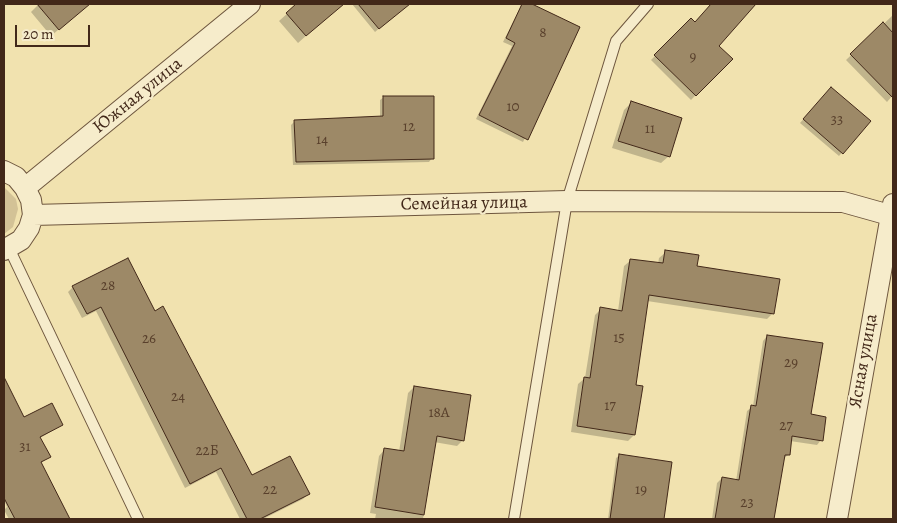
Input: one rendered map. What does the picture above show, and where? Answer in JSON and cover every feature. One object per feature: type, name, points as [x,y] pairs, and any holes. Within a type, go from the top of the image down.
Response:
[{"type":"street","name":"Южная улица","points":[[26,188],[250,4]]},
{"type":"street","points":[[4,171],[16,178],[26,188],[31,200],[32,214],[29,228],[21,240],[6,249]]},
{"type":"street","name":"Семейная улица","points":[[32,214],[567,201],[843,202],[892,211]]},
{"type":"street","name":"Ясная улица","points":[[837,519],[892,211]]},
{"type":"lane","points":[[514,519],[567,201],[616,41],[648,4]]},
{"type":"lane","points":[[6,249],[138,519]]},
{"type":"shaded area","points":[[4,187],[16,199],[18,209],[13,227],[4,234]]},
{"type":"building","points":[[37,4],[90,4],[59,30]]},
{"type":"building","points":[[296,4],[344,4],[306,36],[286,13]]},
{"type":"building","points":[[358,4],[410,4],[379,29]]},
{"type":"building","points":[[522,4],[532,4],[580,27],[528,140],[479,115],[515,43],[506,38]]},
{"type":"building","points":[[711,4],[756,4],[719,46],[733,59],[696,96],[654,55],[691,18],[695,22]]},
{"type":"building","points":[[883,22],[893,33],[893,98],[850,54]]},
{"type":"building","points":[[831,87],[871,121],[843,154],[803,119]]},
{"type":"building","points":[[383,96],[434,96],[434,159],[296,162],[294,120],[383,116]]},
{"type":"building","points":[[631,101],[682,118],[670,157],[618,141]]},
{"type":"building","points":[[665,250],[699,255],[697,266],[780,279],[774,314],[649,295],[636,385],[643,386],[635,435],[577,426],[584,377],[590,378],[600,307],[622,311],[630,259],[663,263]]},
{"type":"building","points":[[128,258],[155,311],[163,306],[252,475],[290,456],[310,494],[260,519],[247,519],[221,468],[190,484],[101,307],[87,314],[72,286]]},
{"type":"building","points":[[767,335],[823,343],[811,414],[826,417],[823,441],[792,436],[790,455],[785,455],[774,519],[715,519],[722,477],[739,480],[751,405],[756,406]]},
{"type":"building","points":[[4,377],[24,417],[52,403],[63,425],[40,437],[51,457],[41,462],[70,519],[15,519],[4,498]]},
{"type":"building","points":[[414,386],[471,395],[464,441],[437,436],[424,515],[375,507],[384,448],[404,451]]},
{"type":"building","points":[[619,454],[672,462],[664,519],[610,519]]}]
